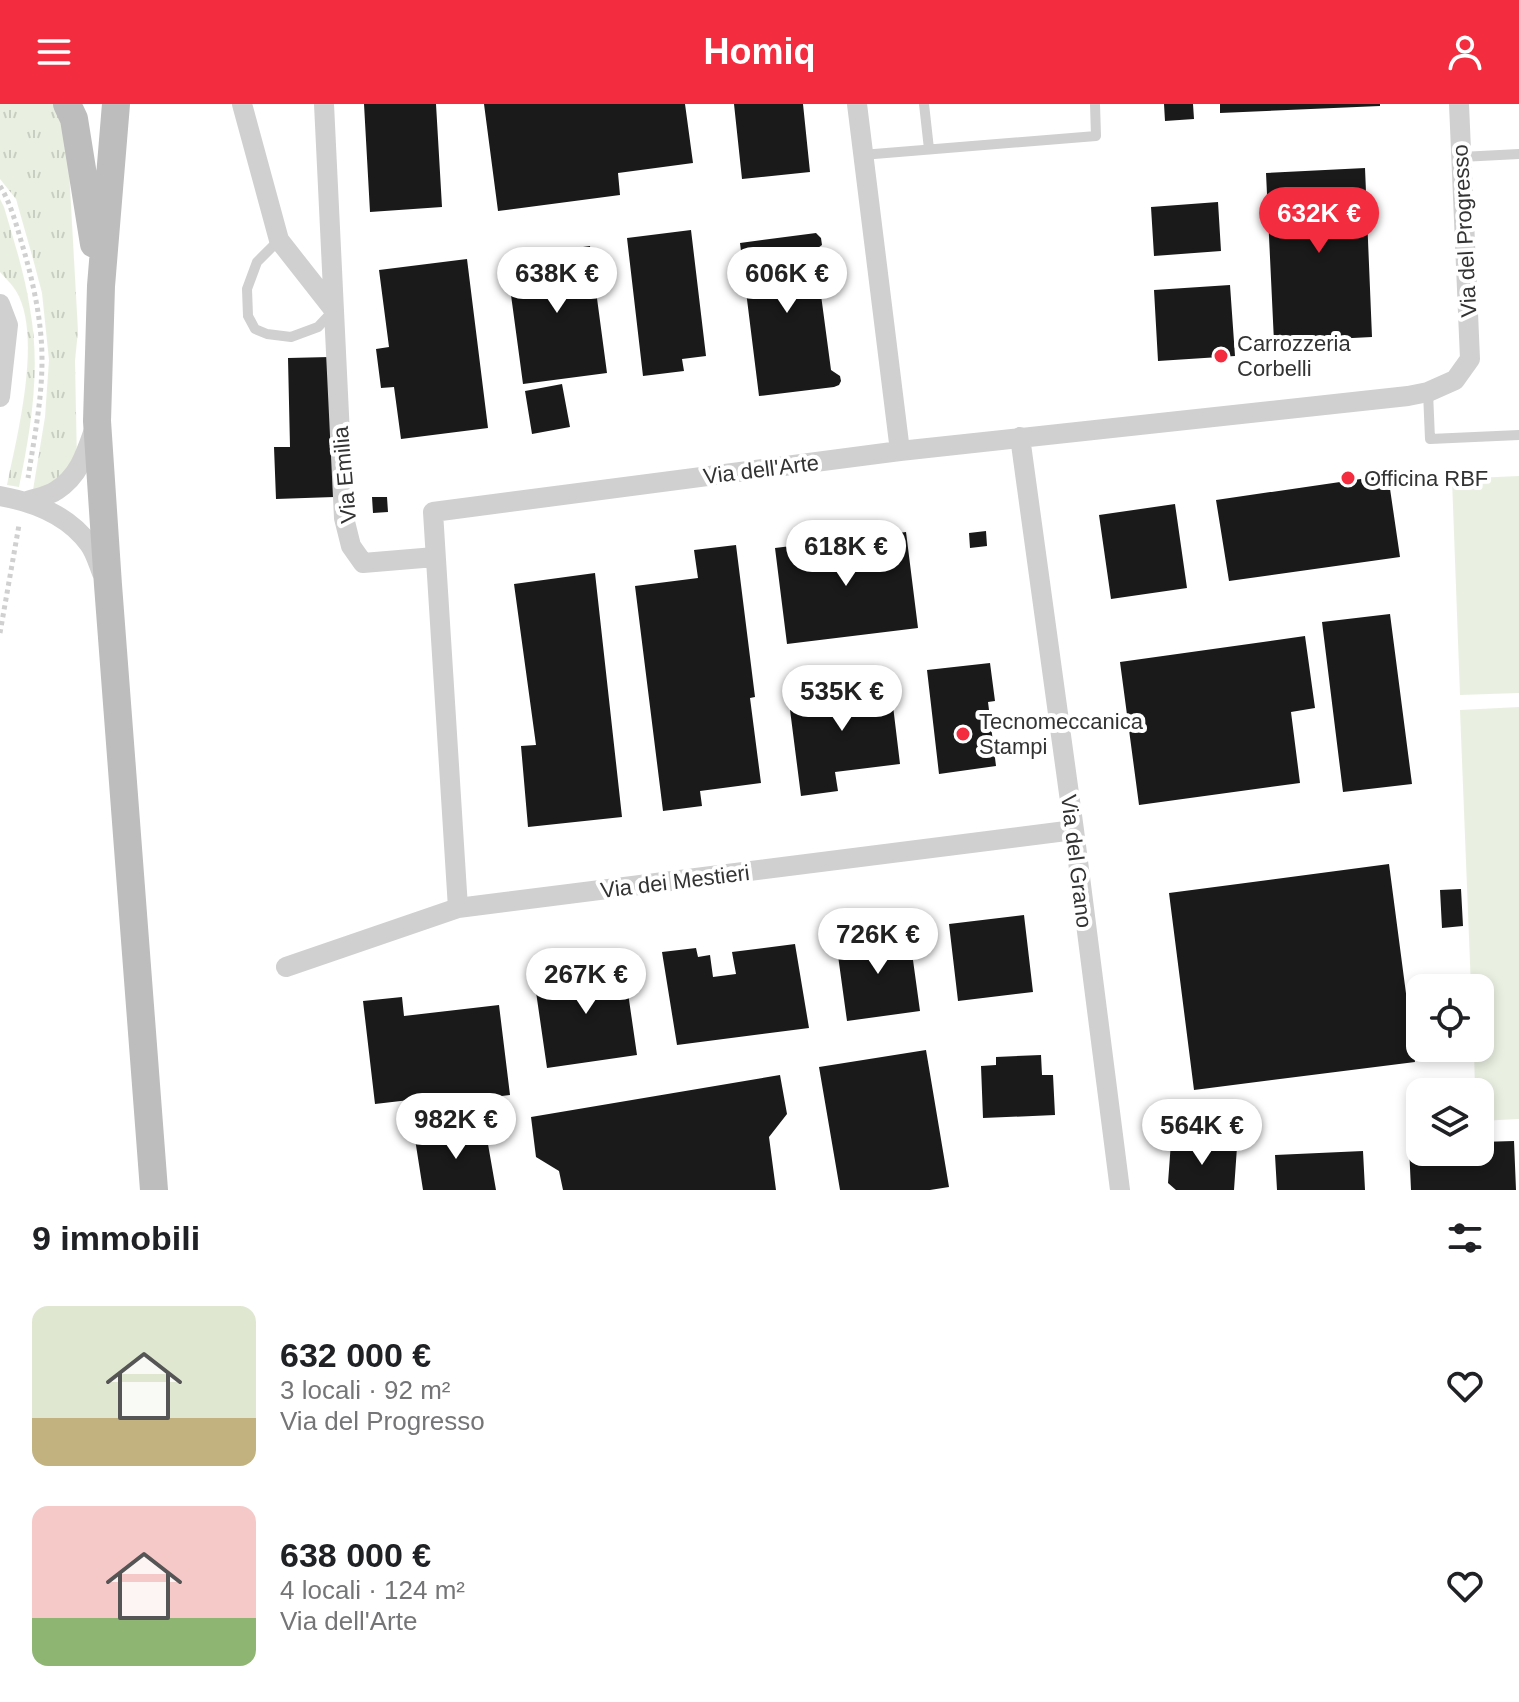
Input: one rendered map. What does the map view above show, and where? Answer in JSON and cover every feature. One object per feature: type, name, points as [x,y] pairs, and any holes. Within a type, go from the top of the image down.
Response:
[{"type":"main road","points":[[67,104],[74,119],[101,286]]},
{"type":"main road","points":[[116,104],[101,286],[97,421],[154,1190]]},
{"type":"street","points":[[242,104],[279,240],[334,310]]},
{"type":"street","name":"Via Emilia","points":[[324,104],[344,518],[351,546],[363,563],[435,557]]},
{"type":"street","points":[[857,104],[900,451]]},
{"type":"street","name":"Via del Progresso","points":[[1459,104],[1470,359]]},
{"type":"street","points":[[0,304],[8,325],[0,397]]},
{"type":"street","name":"Via dell'Arte","points":[[458,908],[433,512],[900,451],[1392,398],[1428,392],[1455,380],[1470,359]]},
{"type":"street","points":[[0,496],[56,491],[82,463],[97,421]]},
{"type":"street","name":"Via del Grano","points":[[1020,437],[1120,1190]]},
{"type":"street","points":[[27,493],[71,523],[90,545],[108,585]]},
{"type":"street","name":"Via dei Mestieri","points":[[286,967],[458,908],[1074,830]]},
{"type":"lane","points":[[924,104],[929,149]]},
{"type":"lane","points":[[862,155],[1096,136],[1095,104]]},
{"type":"lane","points":[[1461,157],[1519,154]]},
{"type":"lane","points":[[279,240],[257,262],[247,289],[248,316],[255,329],[291,337],[318,327],[334,310]]},
{"type":"lane","points":[[1428,392],[1430,439],[1519,435]]},
{"type":"path","points":[[0,186],[9,200],[28,265],[42,350],[39,415],[27,493]]},
{"type":"path","points":[[0,633],[19,525]]},
{"type":"green space","points":[[0,104],[60,104],[67,133],[78,331],[75,361],[77,462],[63,481],[33,490],[45,417],[49,360],[42,293],[33,259],[16,199],[0,179]]},
{"type":"green space","points":[[0,199],[28,296],[35,354],[33,399],[19,487],[7,485],[25,386],[27,333],[24,310],[16,291],[0,272]]},
{"type":"green space","points":[[1519,476],[1519,693],[1460,695],[1452,479]]},
{"type":"green space","points":[[1519,707],[1519,1119],[1494,1120],[1494,1078],[1475,1078],[1474,1062],[1494,1062],[1494,974],[1470,974],[1460,710]]},
{"type":"building","points":[[364,104],[436,104],[442,207],[370,212]]},
{"type":"building","points":[[484,104],[685,104],[693,163],[618,173],[620,195],[498,211]]},
{"type":"building","points":[[734,104],[803,104],[810,172],[742,179]]},
{"type":"building","points":[[1164,104],[1193,104],[1194,119],[1165,121]]},
{"type":"building","points":[[1220,104],[1380,104],[1380,106],[1220,113]]},
{"type":"building","points":[[1365,168],[1372,337],[1274,342],[1266,173]]},
{"type":"building","points":[[1218,202],[1221,251],[1154,256],[1151,207]]},
{"type":"building","points":[[691,230],[706,356],[682,359],[684,371],[643,376],[627,238]]},
{"type":"building","points":[[816,233],[822,245],[815,250],[831,370],[840,376],[841,381],[834,387],[759,396],[740,243]]},
{"type":"building","points":[[590,246],[607,373],[523,384],[506,258]]},
{"type":"building","points":[[467,259],[488,428],[401,439],[394,387],[381,388],[376,349],[389,347],[379,270]]},
{"type":"building","points":[[1230,285],[1235,356],[1158,361],[1154,290]]},
{"type":"building","points":[[330,357],[334,497],[276,499],[274,447],[290,447],[288,358]]},
{"type":"building","points":[[562,384],[570,427],[532,434],[525,391]]},
{"type":"building","points":[[1388,475],[1400,557],[1229,581],[1216,500]]},
{"type":"building","points":[[372,497],[387,497],[388,512],[373,513]]},
{"type":"building","points":[[1175,504],[1187,588],[1111,599],[1099,515]]},
{"type":"building","points":[[986,531],[987,546],[970,548],[969,533]]},
{"type":"building","points":[[906,532],[918,628],[787,644],[775,548]]},
{"type":"building","points":[[736,545],[755,697],[750,698],[761,783],[700,791],[702,806],[663,811],[635,586],[698,578],[694,550]]},
{"type":"building","points":[[595,573],[622,817],[528,827],[521,746],[536,745],[514,584]]},
{"type":"building","points":[[1390,614],[1412,784],[1343,792],[1322,622]]},
{"type":"building","points":[[1305,636],[1315,708],[1291,712],[1300,783],[1139,805],[1120,662]]},
{"type":"building","name":"Tecnomeccanica Stampi","points":[[990,663],[995,701],[988,702],[996,766],[939,774],[927,670]]},
{"type":"building","points":[[890,681],[900,764],[835,772],[838,791],[801,796],[788,694]]},
{"type":"building","points":[[1389,864],[1406,993],[1406,1062],[1415,1062],[1194,1090],[1169,893]]},
{"type":"building","points":[[1461,889],[1463,926],[1442,928],[1440,890]]},
{"type":"building","points":[[1024,915],[1033,992],[958,1001],[949,924]]},
{"type":"building","points":[[909,931],[920,1011],[847,1021],[836,941]]},
{"type":"building","points":[[795,944],[809,1028],[677,1045],[662,952],[696,948],[698,957],[710,955],[713,977],[736,974],[732,952]]},
{"type":"building","points":[[624,965],[637,1055],[547,1068],[534,978]]},
{"type":"building","points":[[402,997],[404,1016],[499,1005],[510,1095],[419,1106],[418,1099],[375,1104],[363,1001]]},
{"type":"building","points":[[926,1050],[949,1187],[930,1190],[840,1190],[819,1067]]},
{"type":"building","points":[[1041,1055],[1042,1075],[1053,1075],[1055,1115],[983,1118],[981,1066],[996,1065],[996,1057]]},
{"type":"building","points":[[780,1075],[787,1114],[769,1137],[776,1190],[563,1190],[559,1171],[536,1157],[531,1117]]},
{"type":"building","points":[[485,1127],[496,1190],[423,1190],[415,1139]]},
{"type":"building","points":[[1514,1141],[1516,1190],[1411,1190],[1410,1166],[1494,1166],[1494,1142]]},
{"type":"building","points":[[1171,1142],[1237,1147],[1234,1190],[1176,1190],[1168,1183]]},
{"type":"building","points":[[1363,1151],[1365,1190],[1277,1190],[1275,1155]]},
{"type":"place","name":"Carrozzeria Corbelli","points":[[1221,356]]},
{"type":"place","name":"Officina RBF","points":[[1348,478]]},
{"type":"place","name":"Tecnomeccanica Stampi","points":[[963,734]]}]
